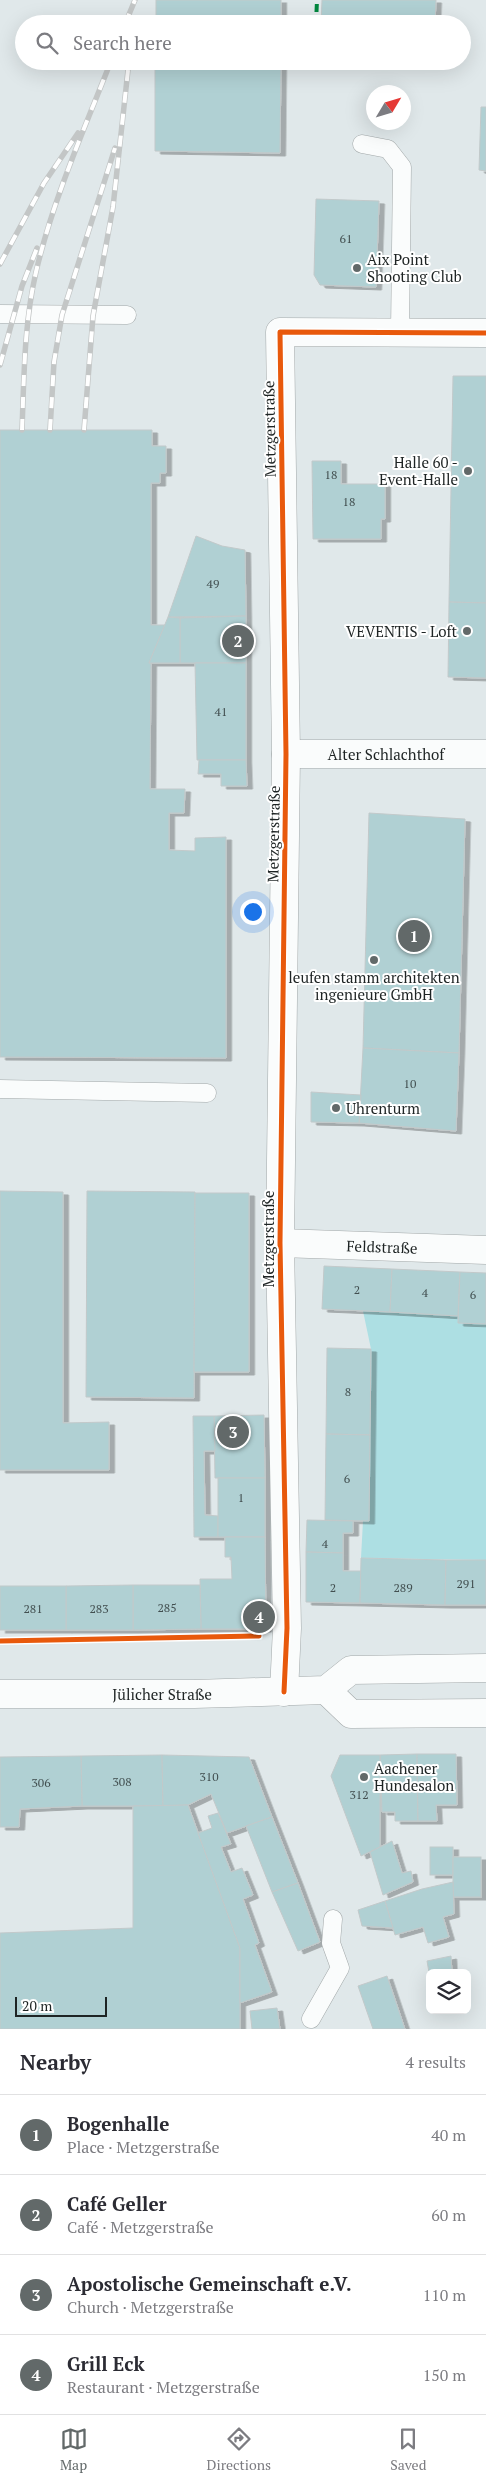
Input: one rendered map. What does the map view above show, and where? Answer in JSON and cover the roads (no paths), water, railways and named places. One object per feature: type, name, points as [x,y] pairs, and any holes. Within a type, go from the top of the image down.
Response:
[{"type":"street","name":"Metzgerstraße","points":[[284,1692],[287,1628],[280,1243],[286,754],[280,332],[486,333]]},
{"type":"street","name":"Alter Schlachthof","points":[[286,754],[486,754]]},
{"type":"street","name":"Feldstraße","points":[[280,1243],[486,1250]]},
{"type":"street","points":[[486,1668],[351,1670],[326,1690],[351,1714],[486,1713]]},
{"type":"street","name":"Jülicher Straße","points":[[0,1694],[326,1690]]},
{"type":"lane","points":[[362,144],[388,149],[402,167],[400,332]]},
{"type":"lane","points":[[0,314],[127,315]]},
{"type":"lane","points":[[0,1090],[207,1093]]},
{"type":"lane","points":[[311,2019],[340,1968],[331,1943],[333,1919]]},
{"type":"railway","points":[[129,15],[135,0]]},
{"type":"railway","points":[[22,430],[27,331],[36,272],[60,191],[107,70]]},
{"type":"railway","points":[[84,430],[93,316],[113,207],[128,70]]},
{"type":"railway","points":[[0,264],[44,183],[78,133]]},
{"type":"railway","points":[[50,430],[54,362],[62,315],[115,148]]},
{"type":"railway","points":[[0,365],[22,286],[37,248]]},
{"type":"place","name":"Aix Point Shooting Club","points":[[357,268]]},
{"type":"place","name":"Halle 60 - Event-Halle","points":[[468,471]]},
{"type":"place","name":"VEVENTIS - Loft","points":[[467,631]]},
{"type":"place","name":"Café Geller","points":[[238,641]]},
{"type":"place","name":"Bogenhalle","points":[[414,936]]},
{"type":"place","name":"leufen stamm architekten ingenieure GmbH","points":[[374,960]]},
{"type":"place","name":"Uhrenturm","points":[[336,1108]]},
{"type":"place","name":"Apostolische Gemeinschaft e.V.","points":[[233,1432]]},
{"type":"place","name":"Grill Eck","points":[[259,1617]]},
{"type":"place","name":"Aachener Hundesalon","points":[[364,1777]]}]
